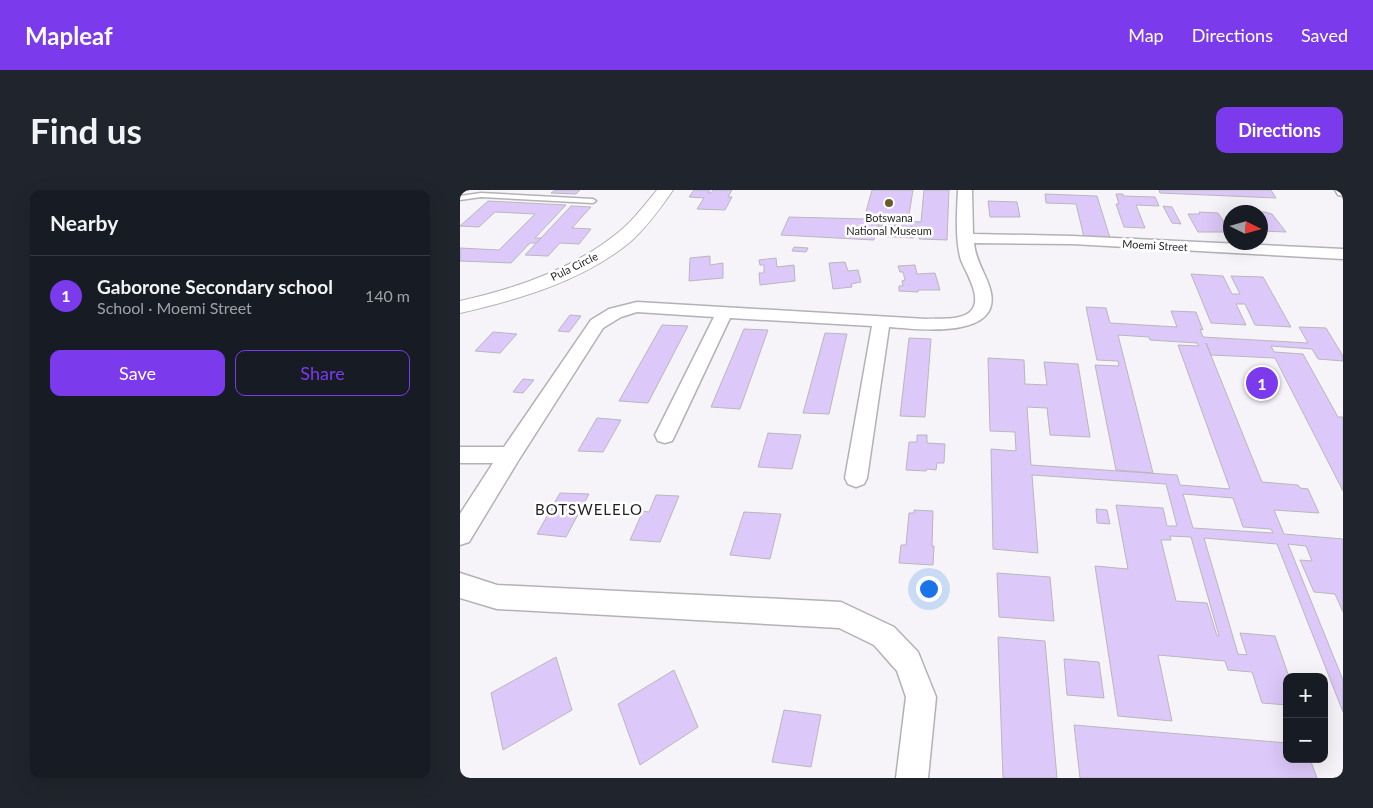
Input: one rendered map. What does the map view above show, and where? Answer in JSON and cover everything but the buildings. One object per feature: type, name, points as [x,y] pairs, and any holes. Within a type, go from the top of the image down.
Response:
[{"type":"main road","name":"Pula Circle","points":[[460,306],[492,301],[585,263],[621,240],[644,219],[665,190]]},
{"type":"main road","points":[[460,314],[492,301]]},
{"type":"street","points":[[460,535],[510,455],[597,324],[615,313],[637,308],[926,324],[966,322],[977,315],[982,305],[983,293],[968,257],[964,216],[965,190]]},
{"type":"street","name":"Moemi Street","points":[[967,238],[1072,240],[1343,254]]},
{"type":"street","points":[[665,435],[724,313]]},
{"type":"street","points":[[856,478],[881,322]]},
{"type":"street","points":[[460,454],[510,455]]},
{"type":"street","points":[[460,585],[464,588],[497,598],[841,615],[884,636],[908,662],[921,697],[912,778]]},
{"type":"lane","points":[[460,198],[481,195],[593,201]]},
{"type":"place","name":"Botswana National Museum","points":[[889,203]]},
{"type":"place","name":"Gaborone Secondary school","points":[[1262,383]]},
{"type":"district","name":"BOTSWELELO","points":[[589,509]]}]
